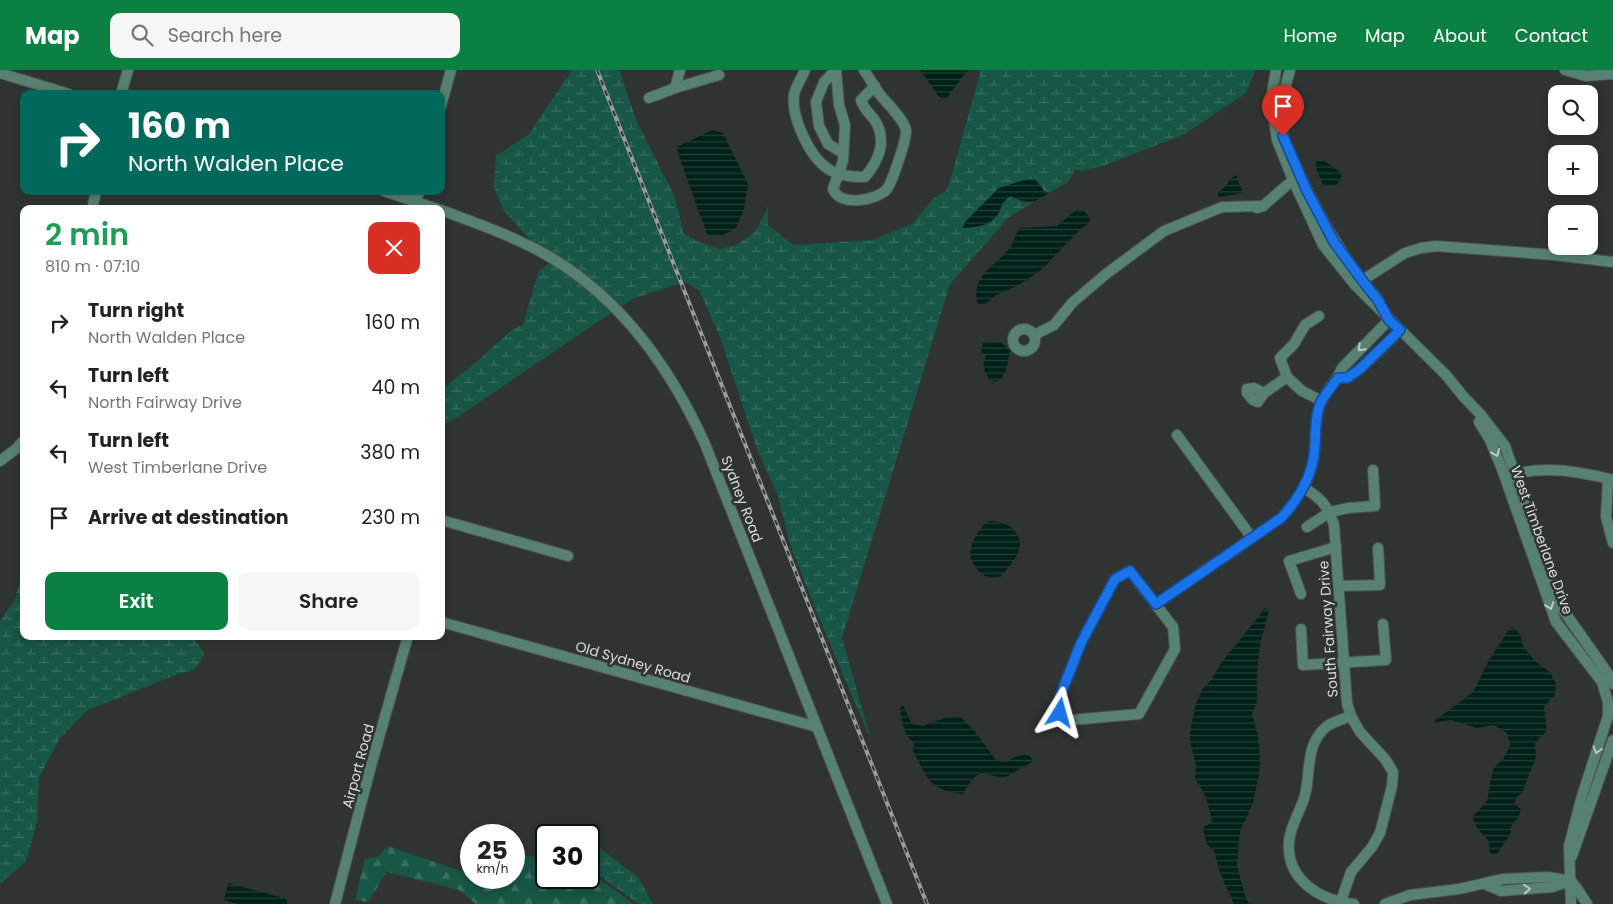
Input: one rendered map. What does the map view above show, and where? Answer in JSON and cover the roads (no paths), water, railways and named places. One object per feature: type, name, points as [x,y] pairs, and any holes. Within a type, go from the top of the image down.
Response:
[{"type":"street","points":[[122,90],[128,70]]},
{"type":"street","points":[[445,92],[451,70]]},
{"type":"street","points":[[675,88],[680,70]]},
{"type":"street","points":[[698,81],[701,70]]},
{"type":"street","points":[[805,70],[794,93],[794,110],[808,146],[827,169],[839,174],[865,177],[875,164],[882,137],[875,121],[861,100],[875,86]]},
{"type":"street","points":[[831,72],[845,125],[843,161],[832,189],[840,198],[853,201],[874,196],[886,189],[896,167],[906,130],[864,70]]},
{"type":"street","name":"West Timberlane Drive","points":[[1276,70],[1271,99],[1274,126],[1280,148],[1324,245],[1387,318],[1446,375],[1505,446],[1510,476],[1556,622],[1602,682],[1608,702],[1608,716],[1582,796],[1569,846],[1571,904]]},
{"type":"street","name":"West Timberlane Drive","points":[[1290,70],[1282,102],[1283,136],[1307,191],[1358,283]]},
{"type":"street","points":[[1565,70],[1586,76],[1613,74]]},
{"type":"street","points":[[831,72],[824,82],[816,102],[819,126],[828,144],[843,153]]},
{"type":"street","points":[[0,73],[55,90]]},
{"type":"street","points":[[649,98],[719,74]]},
{"type":"street","points":[[1034,336],[1054,324],[1072,303],[1106,274],[1164,231],[1222,207],[1263,206],[1293,180]]},
{"type":"street","points":[[398,195],[428,205]]},
{"type":"street","name":"Sydney Road","points":[[445,212],[521,241],[588,283],[617,309],[666,370],[706,444],[887,904]]},
{"type":"street","points":[[1358,283],[1406,253],[1436,246],[1613,262]]},
{"type":"street","points":[[1319,316],[1305,325],[1294,344],[1280,358],[1287,377],[1302,391],[1322,401]]},
{"type":"street","points":[[1156,604],[1281,518],[1295,503],[1304,488],[1313,462],[1316,427],[1322,401],[1338,378],[1342,368],[1387,318]]},
{"type":"street","points":[[1338,378],[1347,378],[1360,369],[1400,330]]},
{"type":"street","points":[[1264,393],[1287,377]]},
{"type":"street","points":[[1177,435],[1252,538]]},
{"type":"street","points":[[0,461],[20,444]]},
{"type":"street","points":[[1510,476],[1550,469],[1610,479],[1606,518],[1613,544]]},
{"type":"street","points":[[1308,527],[1330,512],[1348,508],[1375,506],[1373,470]]},
{"type":"street","name":"West Timberlane Drive","points":[[1510,476],[1561,607],[1609,675],[1613,684]]},
{"type":"street","points":[[1304,488],[1319,497],[1330,512]]},
{"type":"street","name":"South Fairway Drive","points":[[1330,512],[1334,526],[1347,703],[1350,716],[1360,732],[1385,759],[1393,772],[1392,786],[1380,833],[1372,847],[1351,872],[1340,903]]},
{"type":"street","points":[[445,521],[568,556]]},
{"type":"street","points":[[1301,594],[1289,562],[1336,547]]},
{"type":"street","points":[[1339,586],[1380,584],[1378,548]]},
{"type":"street","points":[[1130,571],[1156,604],[1173,627],[1175,649],[1139,714],[1071,720],[1060,713],[1060,696],[1081,643],[1115,579],[1130,571]]},
{"type":"street","name":"Old Sydney Road","points":[[445,623],[817,727]]},
{"type":"street","points":[[1301,628],[1303,664],[1386,660],[1383,624]]},
{"type":"street","name":"Airport Road","points":[[335,904],[372,762],[407,640]]},
{"type":"street","points":[[1350,716],[1327,726],[1313,743],[1305,795],[1292,829],[1289,843],[1292,865],[1303,882],[1317,893],[1340,903],[1354,904]]},
{"type":"street","name":"West Timberlane Drive","points":[[1570,862],[1613,740]]},
{"type":"street","points":[[1385,904],[1410,895],[1484,884],[1504,879],[1548,877],[1571,881],[1587,904]]},
{"type":"railway","points":[[597,70],[927,904]]}]
